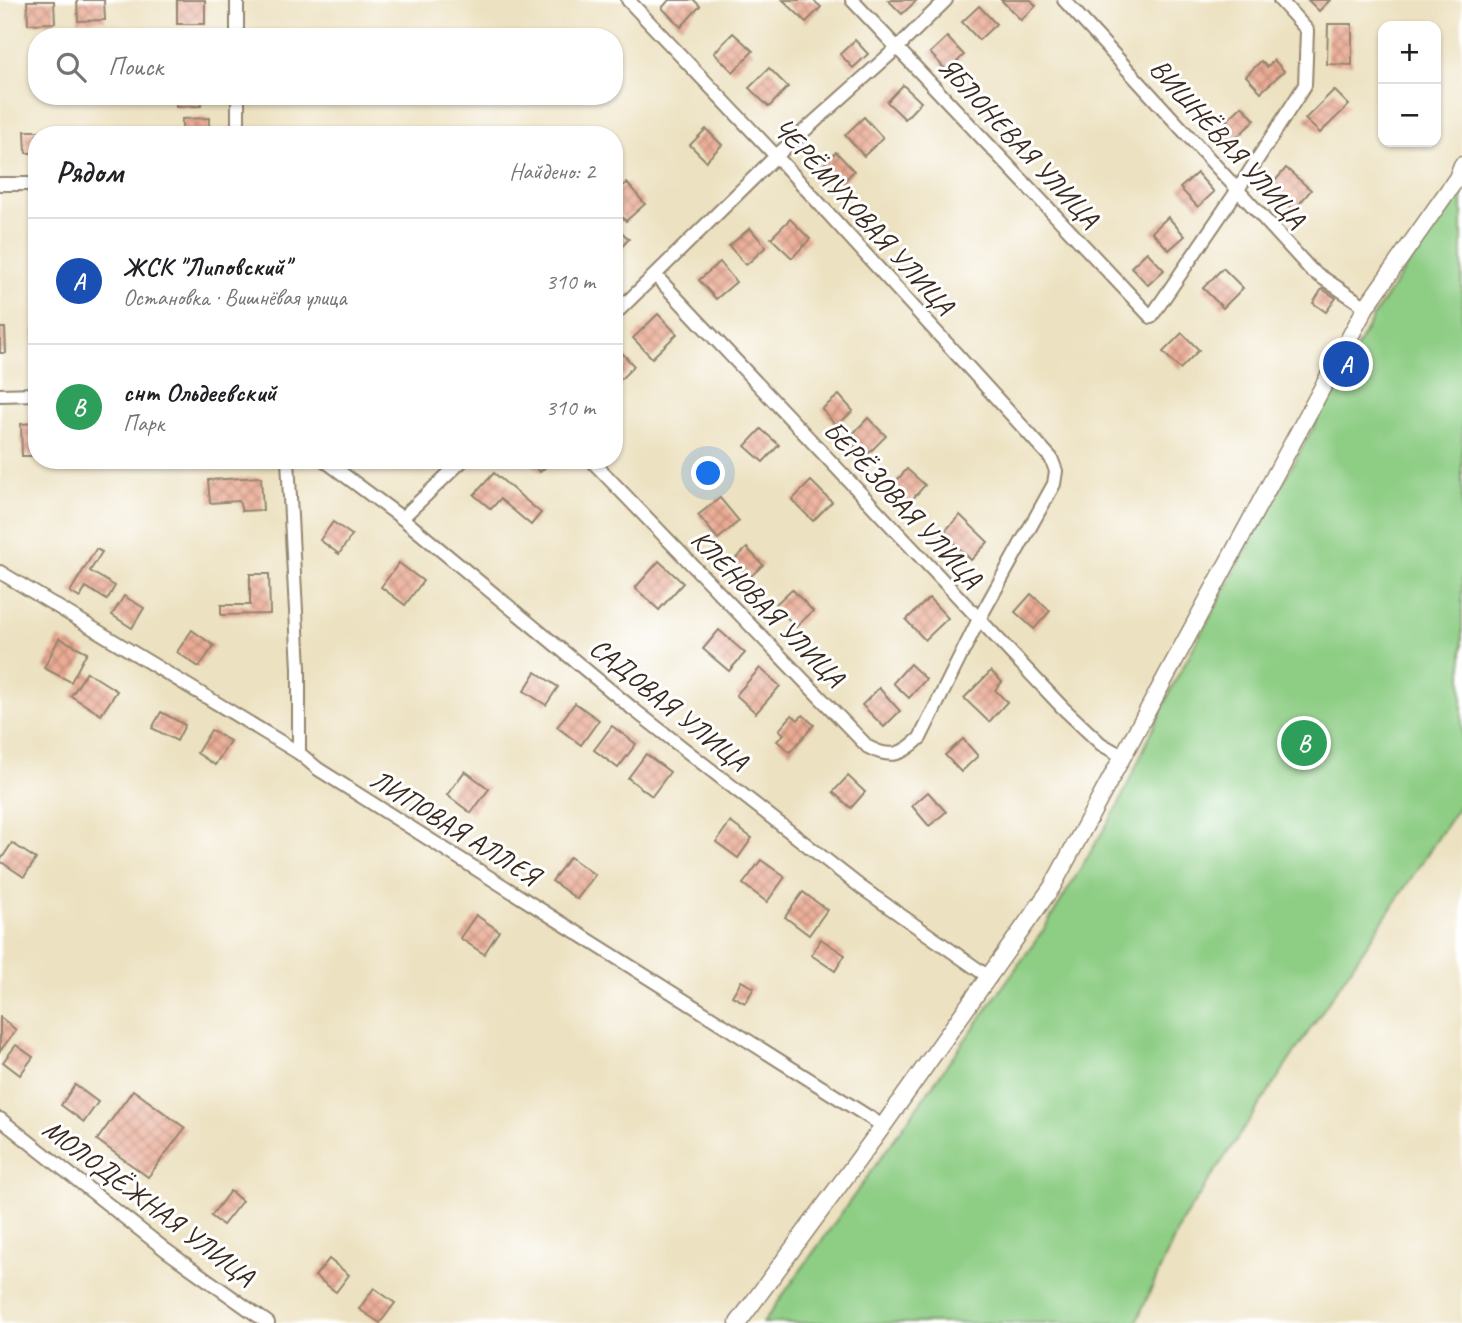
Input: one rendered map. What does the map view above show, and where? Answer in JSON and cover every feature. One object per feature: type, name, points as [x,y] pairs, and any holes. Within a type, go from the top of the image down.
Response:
[{"type":"street","points":[[237,0],[237,28]]},
{"type":"street","name":"ЧЕРЁМУХОВАЯ УЛИЦА","points":[[628,0],[776,156],[1051,458],[1056,471],[1054,484],[978,621]]},
{"type":"street","name":"ЯБЛОНЕВАЯ УЛИЦА","points":[[852,0],[1151,317],[1237,191]]},
{"type":"street","points":[[623,306],[776,156],[897,48],[946,0]]},
{"type":"street","name":"ВИШНЁВАЯ УЛИЦА","points":[[1064,0],[1311,270],[1366,307]]},
{"type":"street","points":[[1237,191],[1305,85],[1307,30],[1280,0]]},
{"type":"street","points":[[238,105],[238,126]]},
{"type":"street","points":[[738,1323],[990,978],[1052,887],[1366,307],[1457,178],[1462,165]]},
{"type":"street","points":[[0,184],[28,184]]},
{"type":"street","name":"БЕРЁЗОВАЯ УЛИЦА","points":[[655,275],[978,621],[1091,735],[1124,757]]},
{"type":"street","points":[[0,395],[28,394]]},
{"type":"street","points":[[288,469],[299,668],[299,753]]},
{"type":"street","name":"САДОВАЯ УЛИЦА","points":[[336,469],[402,518],[634,709],[862,888],[990,978]]},
{"type":"street","points":[[402,518],[454,469]]},
{"type":"street","name":"КЛЕНОВАЯ УЛИЦА","points":[[600,469],[867,747],[879,753],[892,754],[907,750],[920,738],[978,621]]},
{"type":"street","name":"ЛИПОВАЯ АЛЛЕЯ","points":[[0,572],[299,753],[330,777],[883,1126]]},
{"type":"street","name":"МОЛОДЁЖНАЯ УЛИЦА","points":[[0,1119],[167,1251],[268,1323]]},
{"type":"green space","points":[[1462,184],[1462,802],[1182,1221],[1136,1323],[763,1323],[1044,929],[1117,808],[1173,685],[1376,312]]},
{"type":"building","points":[[77,0],[104,0],[105,20],[78,21]]},
{"type":"building","points":[[177,0],[205,0],[205,24],[177,24]]},
{"type":"building","points":[[669,0],[694,0],[700,6],[681,27],[662,8]]},
{"type":"building","points":[[783,0],[813,0],[821,7],[806,22]]},
{"type":"building","points":[[888,0],[917,0],[902,14]]},
{"type":"building","points":[[1001,0],[1031,0],[1036,6],[1021,20]]},
{"type":"building","points":[[1308,0],[1330,0],[1319,11]]},
{"type":"building","points":[[27,1],[54,1],[55,23],[28,24]]},
{"type":"building","points":[[979,6],[996,24],[979,40],[962,22]]},
{"type":"building","points":[[1328,24],[1352,24],[1352,65],[1327,64]]},
{"type":"building","points":[[733,33],[753,51],[733,72],[714,53]]},
{"type":"building","points":[[947,37],[964,55],[947,71],[930,53]]},
{"type":"building","points":[[855,40],[868,54],[853,68],[840,54]]},
{"type":"building","points":[[1274,60],[1284,71],[1261,92],[1246,76],[1261,61],[1267,67]]},
{"type":"building","points":[[769,68],[788,87],[769,107],[749,88]]},
{"type":"building","points":[[903,85],[921,102],[905,119],[887,102]]},
{"type":"building","points":[[1334,90],[1349,105],[1320,133],[1305,119]]},
{"type":"building","points":[[176,105],[201,105],[201,106]]},
{"type":"building","points":[[1242,106],[1255,120],[1232,142],[1219,128]]},
{"type":"building","points":[[864,117],[883,138],[864,156],[845,135]]},
{"type":"building","points":[[209,118],[209,126],[182,126],[182,119]]},
{"type":"building","points":[[706,129],[722,145],[706,161],[690,145]]},
{"type":"building","points":[[25,131],[28,131],[28,153]]},
{"type":"building","points":[[836,152],[854,171],[841,184],[823,165]]},
{"type":"building","points":[[1286,168],[1311,190],[1294,210],[1269,188]]},
{"type":"building","points":[[1197,173],[1214,192],[1198,207],[1180,188]]},
{"type":"building","points":[[627,183],[645,204],[626,221],[623,218],[623,186]]},
{"type":"building","points":[[1168,217],[1185,236],[1169,250],[1152,232]]},
{"type":"building","points":[[790,219],[810,239],[792,258],[771,238]]},
{"type":"building","points":[[750,228],[766,247],[746,265],[729,246]]},
{"type":"building","points":[[623,233],[629,239],[623,245]]},
{"type":"building","points":[[1147,252],[1164,270],[1148,285],[1131,267]]},
{"type":"building","points":[[720,262],[736,282],[716,299],[699,280]]},
{"type":"building","points":[[1223,268],[1243,288],[1223,308],[1203,288]]},
{"type":"building","points":[[1322,289],[1336,298],[1326,312],[1313,303]]},
{"type":"building","points":[[658,314],[677,334],[652,358],[633,338]]},
{"type":"building","points":[[0,328],[5,328],[6,353],[0,353]]},
{"type":"building","points":[[1182,333],[1199,350],[1180,369],[1163,352]]},
{"type":"building","points":[[623,354],[634,366],[623,377]]},
{"type":"building","points":[[839,395],[853,411],[836,426],[822,409]]},
{"type":"building","points":[[868,418],[886,436],[865,457],[847,440]]},
{"type":"building","points":[[21,424],[28,424],[28,456],[22,456]]},
{"type":"building","points":[[761,429],[779,445],[763,462],[745,446]]},
{"type":"building","points":[[907,469],[925,485],[908,504],[890,488]]},
{"type":"building","points":[[494,473],[541,513],[531,525],[500,499],[491,509],[474,495]]},
{"type":"building","points":[[261,477],[263,510],[242,511],[239,501],[210,503],[208,480]]},
{"type":"building","points":[[811,481],[832,502],[813,521],[792,500]]},
{"type":"building","points":[[720,498],[739,521],[718,539],[698,515]]},
{"type":"building","points":[[960,515],[988,542],[971,560],[943,533]]},
{"type":"building","points":[[333,522],[352,535],[339,554],[320,540]]},
{"type":"building","points":[[747,548],[763,565],[750,577],[734,560]]},
{"type":"building","points":[[96,549],[102,552],[90,571],[115,586],[107,600],[86,587],[80,598],[70,592]]},
{"type":"building","points":[[659,561],[683,583],[659,610],[635,588]]},
{"type":"building","points":[[399,563],[423,581],[405,605],[381,587]]},
{"type":"building","points":[[250,574],[269,574],[270,614],[221,615],[221,605],[250,605]]},
{"type":"building","points":[[792,589],[813,611],[796,627],[775,605]]},
{"type":"building","points":[[1031,594],[1050,611],[1034,629],[1015,612]]},
{"type":"building","points":[[124,596],[144,608],[132,628],[112,615]]},
{"type":"building","points":[[929,598],[948,618],[925,640],[906,620]]},
{"type":"building","points":[[192,630],[214,646],[199,667],[177,652]]},
{"type":"building","points":[[719,630],[745,653],[729,671],[703,649]]},
{"type":"building","points":[[59,638],[87,652],[71,682],[44,668]]},
{"type":"building","points":[[910,664],[926,679],[909,698],[893,683]]},
{"type":"building","points":[[760,668],[780,686],[756,713],[736,695]]},
{"type":"building","points":[[991,671],[1002,682],[995,690],[1007,702],[989,722],[964,698]]},
{"type":"building","points":[[87,672],[117,691],[101,715],[71,696]]},
{"type":"building","points":[[536,672],[558,687],[546,705],[524,691]]},
{"type":"building","points":[[879,688],[900,711],[884,727],[862,705]]},
{"type":"building","points":[[575,703],[599,720],[581,745],[557,727]]},
{"type":"building","points":[[161,712],[185,725],[177,741],[152,728]]},
{"type":"building","points":[[792,715],[798,720],[803,715],[814,725],[790,752],[777,741],[784,734],[779,730]]},
{"type":"building","points":[[612,726],[636,744],[618,768],[594,750]]},
{"type":"building","points":[[211,730],[230,741],[215,765],[197,753]]},
{"type":"building","points":[[963,739],[978,756],[961,772],[945,755]]},
{"type":"building","points":[[646,754],[670,772],[652,796],[628,778]]},
{"type":"building","points":[[465,771],[489,789],[471,813],[447,795]]},
{"type":"building","points":[[848,776],[865,792],[851,808],[833,792]]},
{"type":"building","points":[[928,792],[946,812],[929,826],[912,806]]},
{"type":"building","points":[[730,822],[752,838],[738,858],[716,842]]},
{"type":"building","points":[[12,843],[36,859],[24,877],[0,861]]},
{"type":"building","points":[[570,857],[595,875],[577,899],[552,881]]},
{"type":"building","points":[[761,860],[785,877],[767,902],[743,884]]},
{"type":"building","points":[[803,892],[827,910],[809,935],[785,917]]},
{"type":"building","points":[[476,915],[499,931],[484,954],[460,938]]},
{"type":"building","points":[[821,939],[845,955],[835,971],[811,955]]},
{"type":"building","points":[[741,981],[754,988],[745,1003],[732,996]]},
{"type":"building","points":[[0,1017],[16,1030],[0,1051]]},
{"type":"building","points":[[16,1045],[33,1057],[20,1075],[3,1062]]},
{"type":"building","points":[[75,1085],[98,1102],[84,1122],[61,1105]]},
{"type":"building","points":[[133,1090],[185,1128],[148,1177],[97,1140]]},
{"type":"building","points":[[230,1191],[242,1201],[223,1225],[211,1216]]},
{"type":"building","points":[[329,1259],[349,1275],[336,1292],[315,1276]]},
{"type":"building","points":[[374,1288],[395,1303],[380,1323],[359,1309]]},
{"type":"place","name":"ЖСК \"Липовский\"","points":[[1346,364]]},
{"type":"place","name":"снт Ольдеевский","points":[[1304,743]]}]
